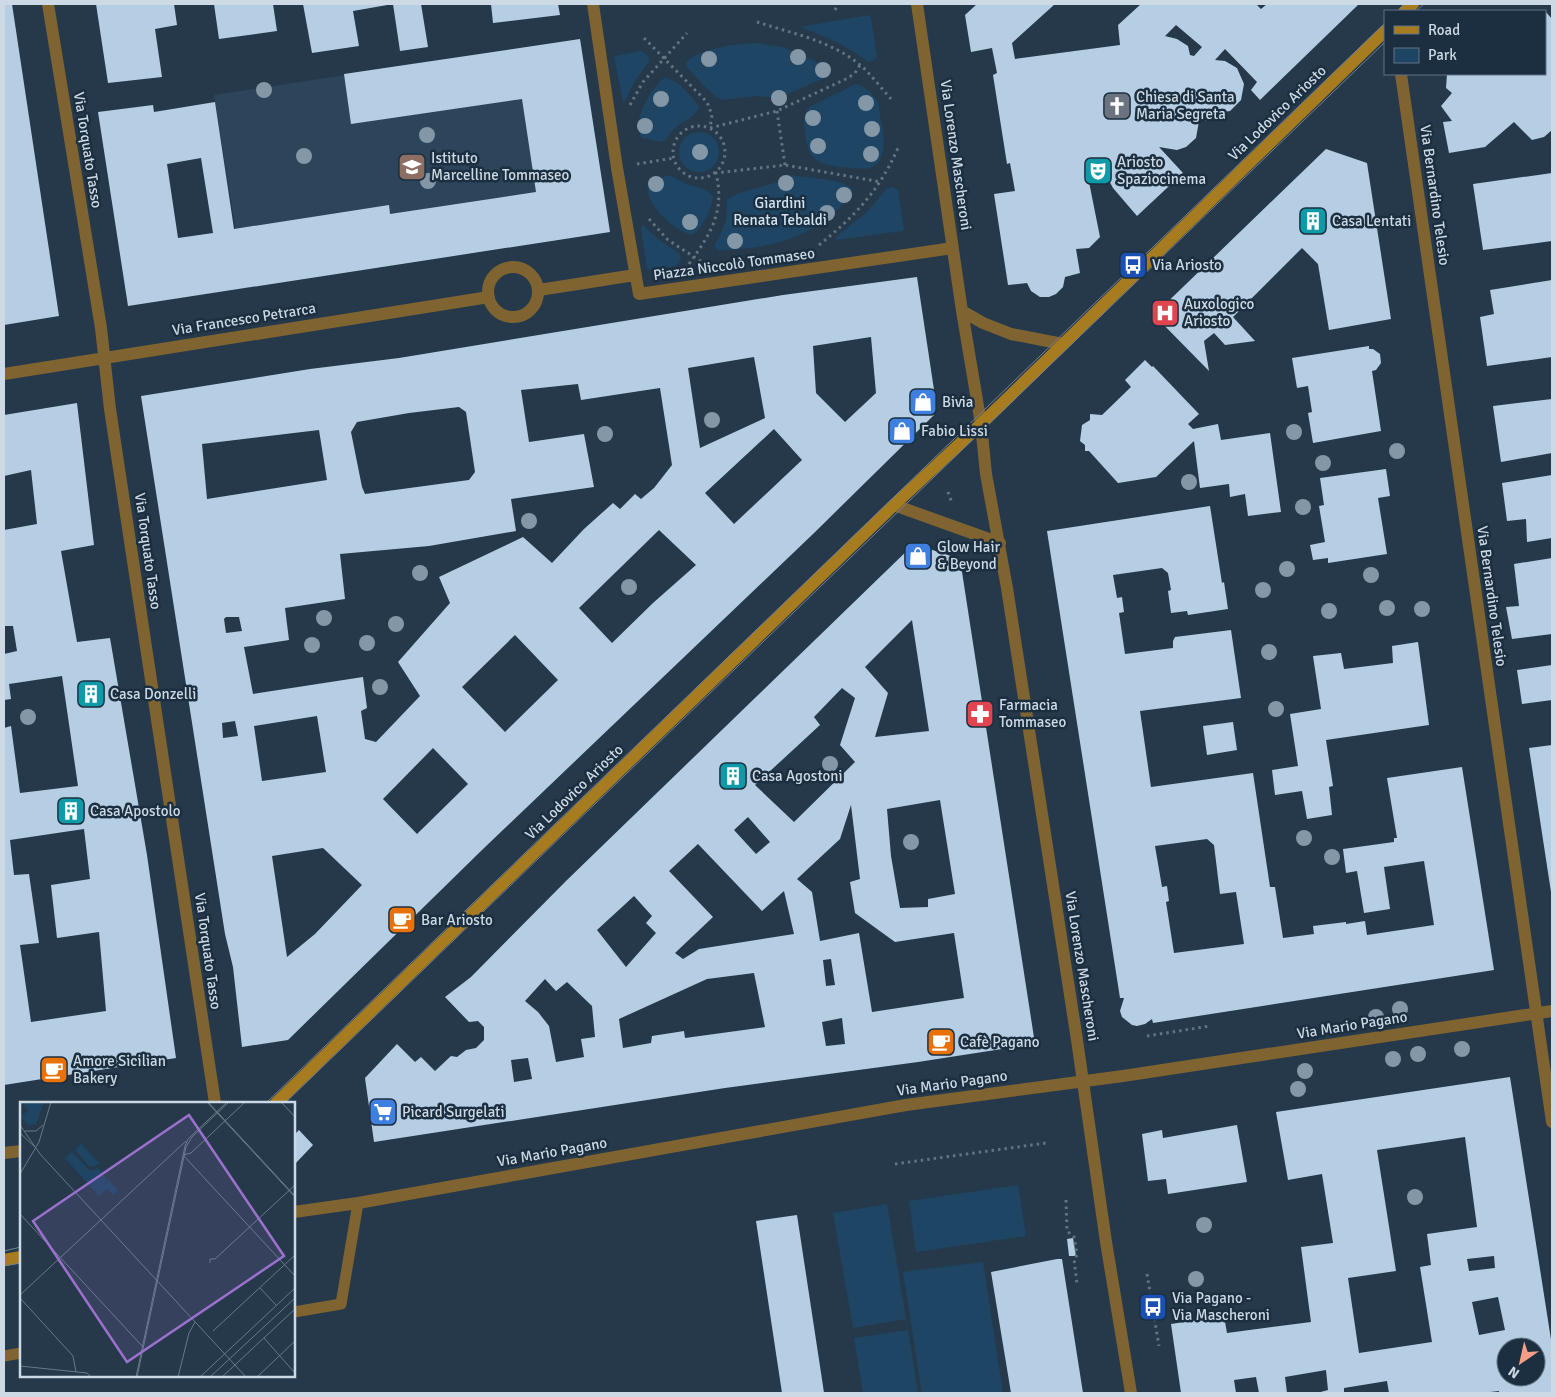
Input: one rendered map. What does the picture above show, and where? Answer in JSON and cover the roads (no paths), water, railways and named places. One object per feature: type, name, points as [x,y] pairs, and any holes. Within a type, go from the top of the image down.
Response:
[{"type":"main road","name":"Via Lodovico Ariosto","points":[[277,1102],[894,504],[981,424],[1384,32]]},
{"type":"main road","points":[[4,1260],[20,1257]]},
{"type":"street","name":"Via Torquato Tasso","points":[[48,4],[106,357],[110,408],[215,1102]]},
{"type":"street","name":"Piazza Niccolò Tommaseo","points":[[593,4],[617,168],[639,294],[953,248]]},
{"type":"street","name":"Via Lorenzo Mascheroni","points":[[917,4],[962,312],[981,424],[986,474],[1000,543],[1084,1081],[1106,1242],[1131,1393]]},
{"type":"street","name":"Via Bernardino Telesio","points":[[1401,75],[1552,1122]]},
{"type":"street","points":[[512,267],[521,268],[528,272],[534,278],[539,290],[538,299],[531,310],[519,317],[506,316],[494,308],[488,288],[497,273],[512,267]]},
{"type":"street","points":[[539,290],[635,275]]},
{"type":"street","name":"Via Francesco Petrarca","points":[[4,374],[489,296]]},
{"type":"street","points":[[962,312],[1011,334],[1063,344]]},
{"type":"street","points":[[894,504],[1000,543]]},
{"type":"street","name":"Via Mario Pagano","points":[[295,1212],[896,1107],[1552,1011]]},
{"type":"street","points":[[4,1153],[20,1150]]},
{"type":"lane","points":[[295,1312],[341,1304],[358,1202]]},
{"type":"lane","points":[[4,1356],[20,1353]]},
{"type":"tram line","points":[[1398,10],[1405,4]]},
{"type":"tram line","points":[[1417,10],[1424,4]]},
{"type":"tram line","points":[[267,1102],[1384,24]]},
{"type":"tram line","points":[[286,1102],[1384,43]]},
{"type":"tram line","points":[[4,1251],[20,1247]]},
{"type":"tram line","points":[[4,1266],[20,1263]]},
{"type":"place","name":"Chiesa di Santa Maria Segreta","points":[[1117,106]]},
{"type":"place","name":"Istituto Marcelline Tommaseo","points":[[412,167]]},
{"type":"place","name":"Ariosto Spaziocinema","points":[[1098,171]]},
{"type":"place","name":"Casa Lentati","points":[[1313,221]]},
{"type":"place","name":"Via Ariosto","points":[[1133,265]]},
{"type":"place","name":"Auxologico Ariosto","points":[[1165,313]]},
{"type":"place","name":"Bivia","points":[[923,402]]},
{"type":"place","name":"Fabio Lissi","points":[[902,431]]},
{"type":"place","name":"Glow Hair & Beyond","points":[[918,556]]},
{"type":"place","name":"Casa Donzelli","points":[[91,694]]},
{"type":"place","name":"Farmacia Tommaseo","points":[[980,714]]},
{"type":"place","name":"Casa Agostoni","points":[[733,776]]},
{"type":"place","name":"Casa Apostolo","points":[[71,811]]},
{"type":"place","name":"Bar Ariosto","points":[[402,920]]},
{"type":"place","name":"Cafè Pagano","points":[[941,1042]]},
{"type":"place","name":"Amore Sicilian Bakery","points":[[54,1070]]},
{"type":"place","name":"Picard Surgelati","points":[[383,1112]]},
{"type":"place","name":"Via Pagano - Via Mascheroni","points":[[1153,1307]]},
{"type":"park label","name":"Giardini Renata Tebaldi","points":[[780,212]]}]
